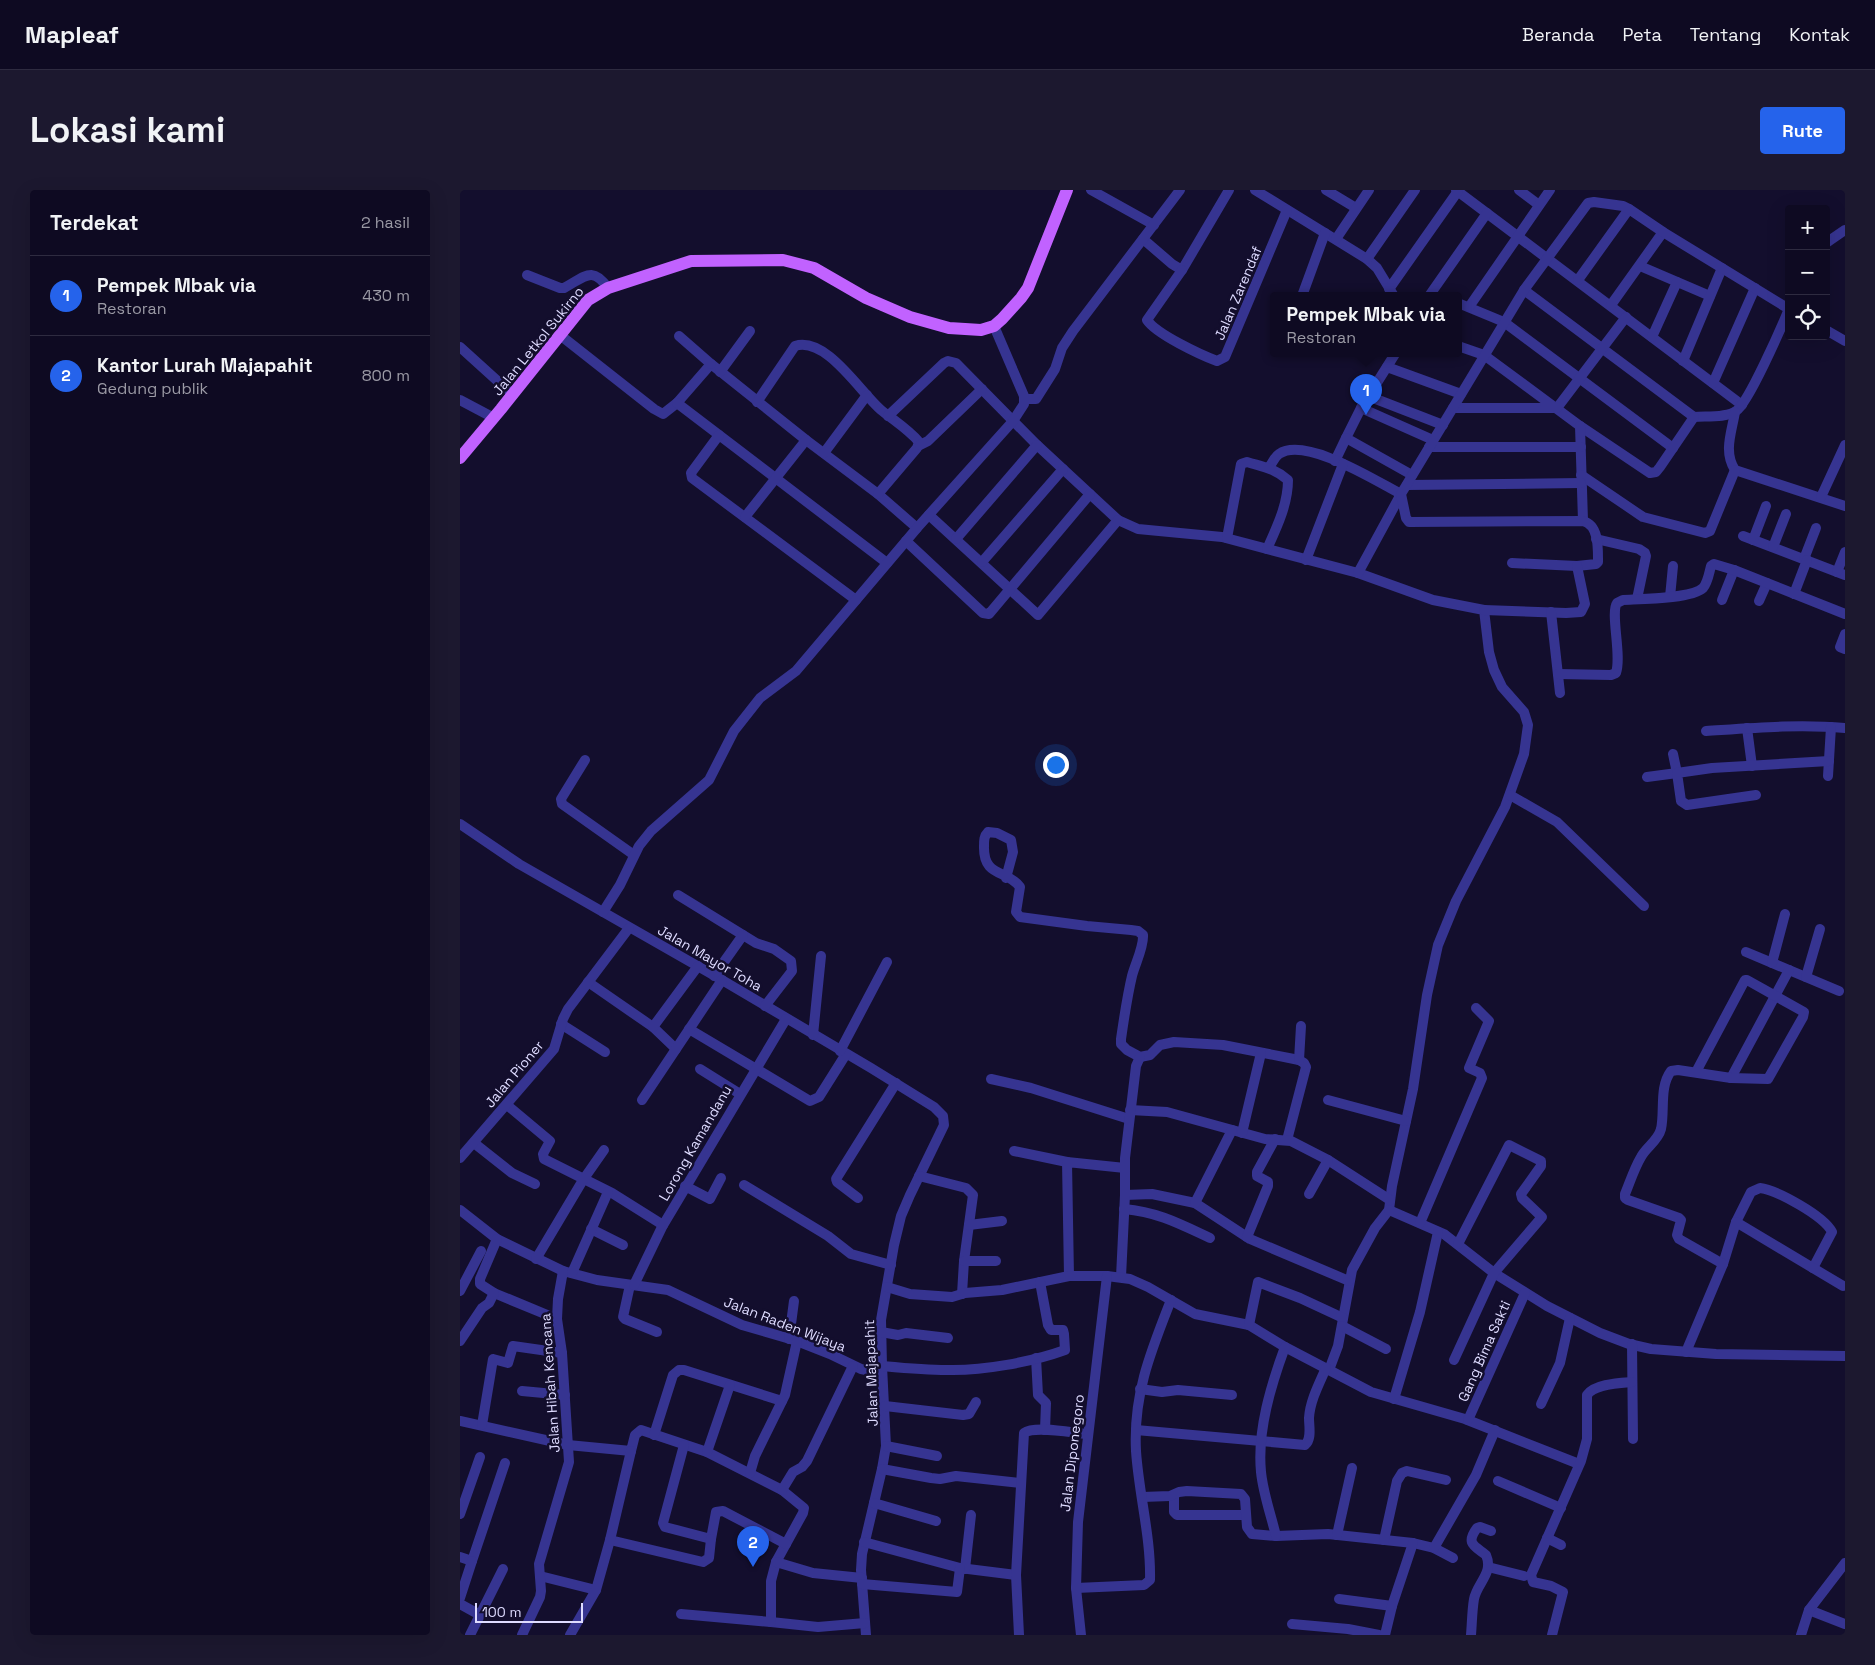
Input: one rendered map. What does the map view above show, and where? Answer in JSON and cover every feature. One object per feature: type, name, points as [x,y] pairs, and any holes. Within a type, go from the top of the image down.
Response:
[{"type":"main road","points":[[994,326],[1012,309],[1028,288],[1067,190]]},
{"type":"main road","name":"Jalan Letkol Sukirno","points":[[460,458],[513,395],[588,300],[608,288],[690,261],[783,260],[814,268],[866,298],[910,317],[949,328],[981,330],[994,326]]},
{"type":"street","points":[[1091,190],[1154,225]]},
{"type":"street","points":[[1025,399],[1036,399],[1055,369],[1062,348],[1073,331],[1180,190]]},
{"type":"street","points":[[1143,239],[1172,264],[1182,270],[1228,190]]},
{"type":"street","points":[[1256,190],[1367,259],[1376,268],[1391,292]]},
{"type":"street","points":[[1326,190],[1356,208]]},
{"type":"street","points":[[1336,239],[1369,190]]},
{"type":"street","points":[[1367,259],[1415,190]]},
{"type":"street","points":[[1520,190],[1539,205]]},
{"type":"street","points":[[1550,190],[1464,305],[1504,322],[1673,448]]},
{"type":"street","points":[[1393,292],[1457,191],[1683,360],[1713,384],[1739,409]]},
{"type":"street","points":[[1358,573],[1409,480],[1504,322],[1524,290],[1588,203],[1594,202],[1623,206],[1629,209],[1785,307]]},
{"type":"street","points":[[1578,280],[1629,209]]},
{"type":"street","name":"Jalan Zarendaf","points":[[1182,270],[1147,320],[1166,336],[1217,361],[1225,357],[1288,210]]},
{"type":"street","points":[[1436,292],[1487,213]]},
{"type":"street","points":[[1830,240],[1845,230]]},
{"type":"street","points":[[1610,305],[1663,232]]},
{"type":"street","points":[[1303,292],[1325,233]]},
{"type":"street","points":[[1640,266],[1710,296]]},
{"type":"street","points":[[1683,360],[1722,268]]},
{"type":"street","points":[[527,275],[564,288],[590,274],[601,278],[608,288]]},
{"type":"street","points":[[1652,337],[1677,282]]},
{"type":"street","points":[[1713,384],[1755,288]]},
{"type":"street","points":[[1524,290],[1694,417],[1724,415],[1739,409]]},
{"type":"street","points":[[1556,408],[1626,317]]},
{"type":"street","points":[[1785,320],[1739,409],[1728,447],[1731,463],[1735,470],[1845,506]]},
{"type":"street","points":[[603,912],[620,885],[643,840],[709,780],[734,731],[760,698],[791,676],[906,541],[1014,421],[1025,399],[994,326]]},
{"type":"street","points":[[720,372],[750,331]]},
{"type":"street","points":[[1830,332],[1845,341]]},
{"type":"street","points":[[560,335],[654,410],[663,414],[677,403],[711,364]]},
{"type":"street","points":[[679,336],[757,402],[878,494],[918,528]]},
{"type":"street","points":[[757,402],[793,348],[798,345],[812,346],[826,354],[888,416],[915,437],[920,445]]},
{"type":"street","points":[[460,347],[513,395]]},
{"type":"street","points":[[1462,347],[1484,355],[1580,426],[1650,473],[1656,472],[1694,417]]},
{"type":"street","points":[[1306,560],[1346,438],[1361,408],[1393,357]]},
{"type":"street","points":[[888,416],[948,361],[956,363],[1037,444],[1118,520],[1138,529],[1227,538],[1358,573],[1433,600],[1484,610],[1580,612],[1584,609],[1585,604],[1577,566]]},
{"type":"street","points":[[1386,367],[1461,394]]},
{"type":"street","points":[[878,494],[920,445],[928,441],[982,390]]},
{"type":"street","points":[[824,454],[867,395]]},
{"type":"street","points":[[1368,396],[1443,425]]},
{"type":"street","points":[[460,400],[494,418]]},
{"type":"street","points":[[677,403],[887,563]]},
{"type":"street","points":[[1361,408],[1431,444],[1581,447]]},
{"type":"street","points":[[1453,408],[1556,408]]},
{"type":"street","points":[[1580,426],[1584,521]]},
{"type":"street","points":[[719,435],[690,476],[856,600]]},
{"type":"street","points":[[1346,438],[1409,480],[1581,479],[1643,517],[1705,533],[1710,531],[1735,470]]},
{"type":"street","points":[[745,517],[806,440]]},
{"type":"street","points":[[956,538],[1037,444]]},
{"type":"street","points":[[1821,497],[1845,445]]},
{"type":"street","points":[[1269,467],[1279,454],[1293,450],[1308,451],[1339,462],[1402,494]]},
{"type":"street","points":[[1227,538],[1241,464],[1247,462],[1262,467],[1269,467],[1288,480],[1288,487],[1285,504],[1268,549]]},
{"type":"street","points":[[982,562],[1063,468]]},
{"type":"street","points":[[906,541],[986,615],[993,610],[1090,494]]},
{"type":"street","points":[[1402,494],[1406,518],[1409,522],[1584,521],[1592,526],[1596,539],[1598,562],[1596,564],[1577,566],[1512,563]]},
{"type":"street","points":[[1753,540],[1766,506]]},
{"type":"street","points":[[1773,547],[1786,514]]},
{"type":"street","points":[[929,515],[982,562],[1037,615],[1040,615],[1118,520]]},
{"type":"street","points":[[1794,594],[1816,528]]},
{"type":"street","points":[[1743,536],[1841,574],[1845,552]]},
{"type":"street","points":[[1596,539],[1639,549],[1645,553],[1637,599]]},
{"type":"street","points":[[1558,674],[1611,676],[1616,673],[1618,660],[1615,606],[1618,602],[1692,593],[1702,588],[1712,565],[1716,564],[1845,614]]},
{"type":"street","points":[[1670,597],[1673,566]]},
{"type":"street","points":[[1722,600],[1734,570]]},
{"type":"street","points":[[1759,601],[1767,583]]},
{"type":"street","points":[[1136,1430],[1298,1445],[1305,1445],[1308,1442],[1311,1406],[1338,1346],[1352,1270],[1389,1205],[1414,1089],[1427,995],[1438,945],[1456,901],[1510,795],[1524,754],[1528,725],[1524,712],[1502,687],[1494,670],[1489,652],[1484,610]]},
{"type":"street","points":[[1551,612],[1560,693]]},
{"type":"street","points":[[1845,634],[1840,647],[1845,648]]},
{"type":"street","points":[[1706,731],[1820,725],[1845,728]]},
{"type":"street","points":[[1828,776],[1831,727]]},
{"type":"street","points":[[1747,728],[1752,766]]},
{"type":"street","points":[[1673,754],[1681,801],[1687,805],[1756,795]]},
{"type":"street","points":[[585,760],[561,799],[562,804],[634,856]]},
{"type":"street","points":[[1647,777],[1712,768],[1829,761]]},
{"type":"street","points":[[1510,795],[1557,822],[1644,906]]},
{"type":"street","name":"Jalan Mayor Toha","points":[[460,824],[514,861],[628,928],[698,966],[896,1083],[934,1107],[944,1119]]},
{"type":"street","points":[[1006,878],[1015,882],[1020,887],[1016,912],[1020,917],[1138,931],[1143,935],[1142,947],[1137,957],[1126,1002],[1121,1039],[1123,1047],[1140,1057],[1150,1054],[1160,1045],[1174,1042],[1223,1045],[1299,1060],[1304,1063],[1306,1067],[1287,1140]]},
{"type":"street","points":[[678,895],[756,943],[774,949],[791,961],[793,964],[792,971],[765,1006]]},
{"type":"street","points":[[1772,963],[1785,914]]},
{"type":"street","name":"Jalan Pioner","points":[[460,1158],[554,1049],[568,1009],[628,928]]},
{"type":"street","points":[[1806,977],[1820,929]]},
{"type":"street","points":[[642,1100],[689,1029],[743,935]]},
{"type":"street","points":[[1746,952],[1839,991]]},
{"type":"street","points":[[813,1035],[821,956]]},
{"type":"street","points":[[689,1029],[806,1099],[814,1100],[819,1098],[887,962]]},
{"type":"street","points":[[653,1027],[698,966]]},
{"type":"street","points":[[1731,1078],[1789,970]]},
{"type":"street","points":[[1696,1072],[1745,980],[1804,1012],[1768,1079],[1731,1078],[1674,1070],[1668,1075],[1663,1098],[1661,1130],[1657,1138],[1640,1158],[1625,1194],[1625,1198],[1679,1218],[1681,1220],[1677,1235],[1679,1239],[1723,1264]]},
{"type":"street","points":[[588,982],[653,1027],[676,1049]]},
{"type":"street","points":[[1420,1224],[1482,1078],[1480,1073],[1469,1068],[1489,1021],[1476,1008]]},
{"type":"street","name":"Lorong Kamandanu","points":[[657,1332],[625,1320],[624,1317],[632,1285],[685,1186],[786,1019]]},
{"type":"street","points":[[562,1024],[605,1052]]},
{"type":"street","points":[[1299,1060],[1301,1026]]},
{"type":"street","points":[[1196,1203],[1237,1132],[1261,1053]]},
{"type":"street","points":[[1121,1277],[1125,1195],[1124,1158],[1136,1066],[1140,1057]]},
{"type":"street","points":[[700,1069],[740,1094]]},
{"type":"street","points":[[991,1079],[1129,1114],[1167,1112],[1237,1132],[1275,1140],[1296,1142],[1328,1160],[1389,1205],[1458,1244],[1494,1273],[1525,1293],[1600,1333],[1632,1344],[1651,1349],[1686,1352],[1845,1356]]},
{"type":"street","points":[[858,1198],[837,1182],[836,1179],[896,1083]]},
{"type":"street","points":[[1328,1100],[1406,1121]]},
{"type":"street","points":[[507,1105],[550,1141],[543,1154],[544,1159],[608,1192],[663,1225]]},
{"type":"street","name":"Jalan Majapahit","points":[[866,1635],[861,1562],[886,1446],[881,1332],[887,1287],[901,1216],[941,1132],[944,1119]]},
{"type":"street","points":[[1247,1237],[1268,1186],[1268,1182],[1257,1176],[1257,1172],[1275,1140]]},
{"type":"street","points":[[474,1143],[512,1173],[535,1184]]},
{"type":"street","points":[[1454,1360],[1494,1273],[1542,1217],[1522,1198],[1521,1194],[1540,1166],[1540,1161],[1509,1146],[1458,1244]]},
{"type":"street","points":[[536,1259],[583,1180],[604,1150]]},
{"type":"street","points":[[1014,1151],[1068,1162],[1125,1168]]},
{"type":"street","points":[[1309,1194],[1328,1160]]},
{"type":"street","points":[[1068,1162],[1069,1276]]},
{"type":"street","points":[[919,1176],[966,1188],[972,1192],[962,1294]]},
{"type":"street","points":[[685,1186],[710,1199],[722,1178]]},
{"type":"street","points":[[744,1185],[828,1236],[851,1254],[891,1265]]},
{"type":"street","points":[[1686,1352],[1723,1264],[1736,1222],[1751,1192],[1760,1188],[1782,1194],[1827,1224],[1832,1232],[1813,1268]]},
{"type":"street","name":"Jalan Hibah Kencana","points":[[522,1635],[540,1597],[539,1564],[543,1546],[569,1467],[562,1352],[557,1319],[558,1299],[567,1272],[591,1229],[608,1192]]},
{"type":"street","points":[[1125,1195],[1159,1194],[1196,1203],[1247,1237],[1349,1280]]},
{"type":"street","points":[[1124,1209],[1142,1210],[1162,1216],[1210,1238]]},
{"type":"street","name":"Jalan Raden Wijaya","points":[[460,1210],[497,1239],[567,1272],[592,1279],[668,1290],[742,1325],[793,1340],[867,1371],[882,1369],[967,1370],[1036,1358],[1063,1351],[1066,1348],[1063,1330],[1051,1330],[1048,1325],[1040,1282]]},
{"type":"street","points":[[969,1225],[1002,1221]]},
{"type":"street","points":[[1736,1222],[1842,1286]]},
{"type":"street","points":[[591,1229],[623,1245]]},
{"type":"street","points":[[1394,1399],[1420,1312],[1438,1232]]},
{"type":"street","points":[[497,1239],[480,1279],[480,1284],[494,1293],[557,1319]]},
{"type":"street","points":[[460,1291],[481,1251]]},
{"type":"street","points":[[964,1261],[996,1261]]},
{"type":"street","points":[[469,1275],[480,1279]]},
{"type":"street","points":[[887,1287],[910,1294],[952,1297],[962,1294],[1002,1290],[1069,1276],[1121,1277],[1140,1282],[1196,1314],[1249,1325],[1285,1347],[1371,1392],[1468,1420],[1579,1464]]},
{"type":"street","name":"Jalan Diponegoro","points":[[1081,1635],[1076,1588],[1078,1522],[1107,1276]]},
{"type":"street","points":[[1249,1325],[1255,1287],[1258,1282],[1300,1298],[1386,1349]]},
{"type":"street","points":[[460,1342],[482,1308],[489,1303],[494,1293]]},
{"type":"street","name":"Gang Bima Sakti","points":[[1468,1420],[1525,1293]]},
{"type":"street","points":[[1076,1588],[1144,1585],[1150,1580],[1150,1553],[1136,1452],[1136,1430],[1140,1389],[1147,1362],[1171,1300]]},
{"type":"street","points":[[750,1473],[755,1456],[787,1388],[793,1340],[794,1302]]},
{"type":"street","points":[[1542,1404],[1560,1363],[1570,1318]]},
{"type":"street","points":[[881,1332],[898,1335],[906,1332],[948,1338]]},
{"type":"street","points":[[1632,1344],[1634,1440]]},
{"type":"street","points":[[482,1425],[493,1360],[508,1363],[513,1346],[562,1352]]},
{"type":"street","points":[[1276,1536],[1261,1472],[1262,1441],[1270,1390],[1285,1347]]},
{"type":"street","points":[[1036,1358],[1038,1395],[1046,1403],[1045,1430]]},
{"type":"street","points":[[782,1490],[793,1472],[802,1467],[807,1461],[854,1366]]},
{"type":"street","points":[[654,1435],[673,1375],[676,1372],[684,1370],[782,1401]]},
{"type":"street","points":[[1552,1635],[1563,1592],[1552,1586],[1533,1582],[1531,1579],[1579,1464],[1587,1439],[1588,1393],[1594,1389],[1614,1383],[1632,1382]]},
{"type":"street","points":[[707,1452],[730,1385]]},
{"type":"street","points":[[1140,1389],[1162,1392],[1178,1390],[1232,1395]]},
{"type":"street","points":[[522,1391],[565,1395]]},
{"type":"street","points":[[885,1406],[966,1415],[976,1402]]},
{"type":"street","points":[[460,1420],[568,1445],[631,1451]]},
{"type":"street","points":[[570,1635],[596,1590],[635,1435],[641,1430],[707,1452],[782,1490],[804,1508],[776,1562],[771,1581],[772,1622]]},
{"type":"street","points":[[1019,1635],[1016,1576],[1021,1523],[1024,1433],[1029,1430],[1045,1430],[1087,1434]]},
{"type":"street","points":[[1434,1548],[1476,1475],[1494,1430]]},
{"type":"street","points":[[684,1445],[664,1525],[667,1528],[712,1539]]},
{"type":"street","points":[[886,1446],[937,1456]]},
{"type":"street","points":[[460,1514],[480,1457]]},
{"type":"street","points":[[460,1598],[506,1463]]},
{"type":"street","points":[[1337,1534],[1352,1468]]},
{"type":"street","points":[[882,1469],[940,1479],[956,1476],[1021,1483]]},
{"type":"street","points":[[1384,1540],[1398,1481],[1402,1472],[1406,1471],[1446,1480]]},
{"type":"street","points":[[1498,1481],[1561,1508]]},
{"type":"street","points":[[1142,1497],[1174,1495],[1186,1491],[1240,1494],[1245,1499],[1247,1527],[1249,1532],[1255,1534],[1276,1536],[1320,1533],[1413,1543],[1434,1548],[1453,1558]]},
{"type":"street","points":[[1174,1495],[1174,1512],[1177,1515],[1246,1515]]},
{"type":"street","points":[[874,1503],[936,1521]]},
{"type":"street","points":[[610,1540],[703,1562],[709,1558],[714,1517],[716,1512],[723,1511],[786,1544]]},
{"type":"street","points":[[776,1562],[813,1573],[956,1592],[971,1515]]},
{"type":"street","points":[[1471,1635],[1473,1601],[1487,1574],[1488,1567],[1486,1555],[1473,1546],[1472,1541],[1477,1528],[1480,1527],[1491,1531]]},
{"type":"street","points":[[1548,1538],[1561,1545]]},
{"type":"street","points":[[864,1542],[962,1568],[1016,1576]]},
{"type":"street","points":[[1385,1635],[1392,1606],[1413,1543]]},
{"type":"street","points":[[460,1557],[472,1561]]},
{"type":"street","points":[[1801,1635],[1809,1610],[1845,1563]]},
{"type":"street","points":[[1488,1567],[1524,1576]]},
{"type":"street","points":[[470,1635],[503,1569]]},
{"type":"street","points":[[540,1576],[596,1590]]},
{"type":"street","points":[[1339,1599],[1392,1606]]},
{"type":"street","points":[[460,1604],[480,1616]]},
{"type":"street","points":[[1809,1610],[1845,1624]]},
{"type":"street","points":[[681,1614],[818,1627],[865,1624]]},
{"type":"street","points":[[1292,1624],[1348,1629],[1378,1635]]},
{"type":"place","name":"Pempek Mbak via","points":[[1366,415]]},
{"type":"place","name":"Kantor Lurah Majapahit","points":[[753,1567]]}]
